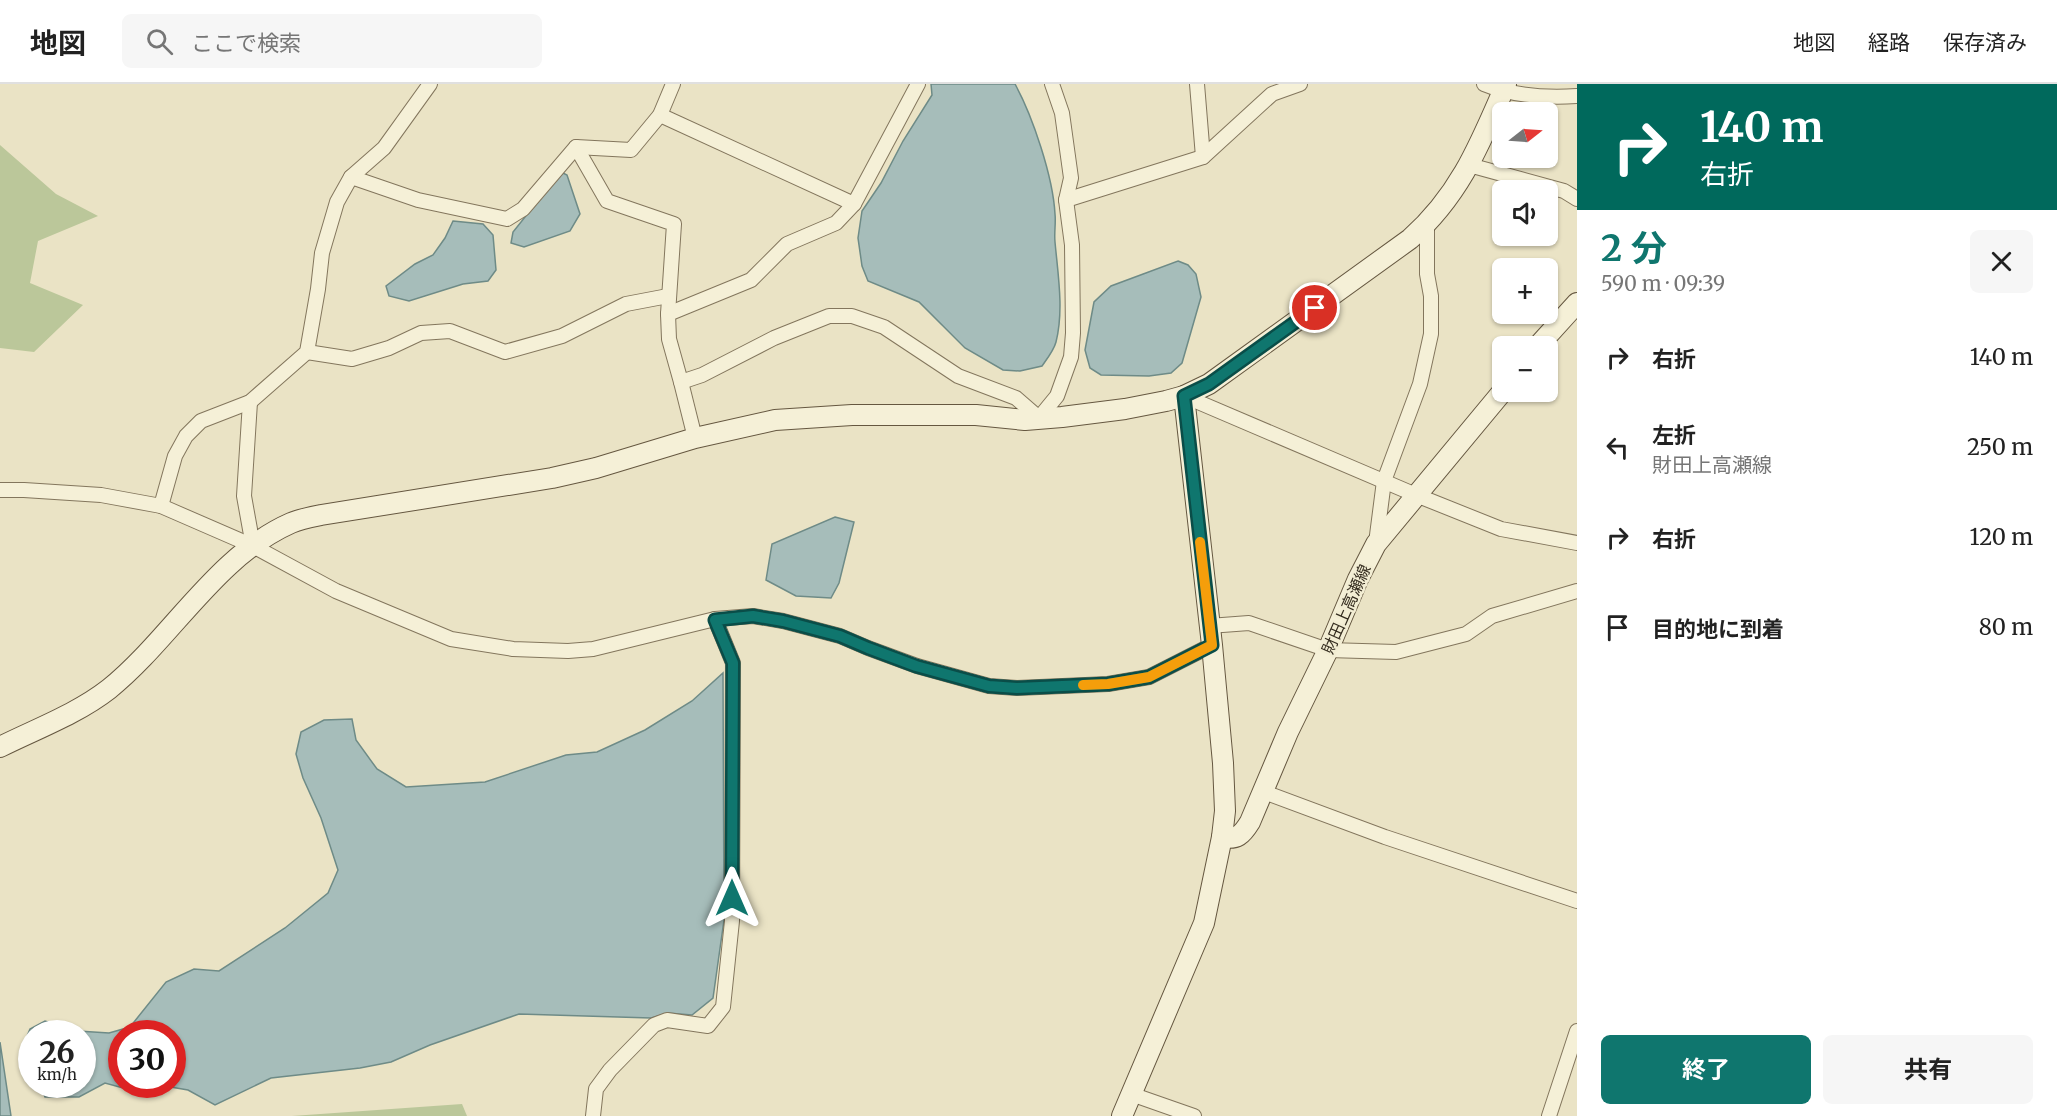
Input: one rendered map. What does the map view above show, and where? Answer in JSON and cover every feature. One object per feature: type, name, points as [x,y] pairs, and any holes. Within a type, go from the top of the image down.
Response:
[{"type":"street","points":[[161,506],[176,456],[186,436],[201,421],[250,402],[307,351],[322,253],[337,202],[351,177],[384,148],[430,84]]},
{"type":"street","points":[[576,147],[631,150],[660,115],[673,84]]},
{"type":"street","points":[[668,314],[751,280],[787,244],[836,223],[854,204],[918,84]]},
{"type":"street","points":[[1039,418],[1057,396],[1071,357],[1073,333],[1072,245],[1066,200],[1071,178],[1062,113],[1052,84]]},
{"type":"street","points":[[1197,84],[1203,157]]},
{"type":"street","points":[[1066,200],[1203,157],[1272,94],[1300,84]]},
{"type":"street","points":[[1484,84],[1556,98],[1577,96]]},
{"type":"street","points":[[0,747],[82,706],[107,690],[133,668],[227,567],[253,546],[294,522],[321,515],[552,478],[597,468],[695,438],[775,420],[813,416],[976,415],[1025,420],[1125,409],[1184,396],[1217,378],[1428,224],[1455,190],[1470,165],[1504,88]]},
{"type":"street","points":[[660,115],[854,204]]},
{"type":"street","points":[[351,177],[418,200],[507,219],[523,209],[576,147]]},
{"type":"street","points":[[576,147],[607,201],[674,224],[668,296],[669,339],[695,438]]},
{"type":"street","points":[[1470,165],[1564,191],[1577,199]]},
{"type":"street","points":[[1376,544],[1384,481],[1420,384],[1431,334],[1431,296],[1427,274],[1428,224]]},
{"type":"street","points":[[307,351],[352,359],[389,348],[421,333],[450,331],[505,352],[562,336],[626,304],[668,296]]},
{"type":"street","points":[[1547,336],[1577,303]]},
{"type":"street","points":[[681,382],[702,375],[774,338],[829,316],[852,316],[884,327],[958,376],[1016,398],[1039,418]]},
{"type":"street","points":[[1184,396],[1501,529],[1577,543]]},
{"type":"street","points":[[1122,1116],[1204,923],[1222,837],[1225,811],[1223,763],[1184,396]]},
{"type":"street","points":[[250,402],[244,496],[253,546]]},
{"type":"street","name":"財田上高瀬線","points":[[1222,837],[1232,839],[1243,833],[1264,792],[1287,732],[1328,650],[1358,579],[1376,544],[1494,402]]},
{"type":"street","points":[[0,490],[101,495],[161,506],[253,546],[336,591],[451,639],[513,649],[567,651],[593,649],[715,620],[753,616],[783,621],[840,636],[916,666],[989,686],[1017,688],[1108,684],[1149,677],[1210,636],[1249,622],[1328,650],[1396,652],[1466,634],[1492,616],[1577,591]]},
{"type":"street","points":[[593,1116],[596,1089],[610,1070],[654,1026],[667,1020],[708,1026],[723,1007],[732,921],[733,663],[715,620]]},
{"type":"street","points":[[1264,792],[1406,844],[1577,901]]},
{"type":"street","points":[[1549,1116],[1577,1031]]},
{"type":"street","points":[[1131,1094],[1194,1116]]},
{"type":"green space","points":[[0,145],[56,194],[98,216],[38,241],[30,283],[83,305],[34,352],[0,348]]},
{"type":"green space","points":[[462,1104],[467,1116],[292,1116]]},
{"type":"water","points":[[931,84],[1015,84],[1029,113],[1046,165],[1053,199],[1060,292],[1060,318],[1056,342],[1042,366],[1020,371],[1003,370],[965,348],[919,302],[868,281],[862,266],[858,238],[862,211],[881,183],[903,141],[932,95]]},
{"type":"water","points":[[561,172],[567,175],[580,214],[570,231],[524,247],[511,243],[513,232]]},
{"type":"water","points":[[453,221],[483,224],[493,235],[496,270],[488,281],[463,284],[409,301],[389,296],[386,286],[415,264],[433,255]]},
{"type":"water","points":[[1178,261],[1188,265],[1196,274],[1201,297],[1182,363],[1171,373],[1149,376],[1101,375],[1090,368],[1085,350],[1094,302],[1111,286]]},
{"type":"water","points":[[835,517],[854,522],[839,583],[831,598],[796,596],[766,580],[772,544]]},
{"type":"water","points":[[723,673],[724,920],[713,998],[692,1015],[668,1013],[651,1018],[519,1014],[430,1045],[391,1062],[360,1068],[271,1078],[215,1105],[186,1090],[186,1020],[136,1020],[166,982],[194,969],[219,971],[285,928],[328,893],[338,870],[296,754],[301,732],[324,720],[352,719],[356,740],[377,769],[406,787],[485,782],[566,755],[597,752],[645,730],[692,701]]},
{"type":"water","points":[[96,1032],[108,1033],[108,1084],[96,1088]]},
{"type":"water","points":[[0,1042],[11,1116],[0,1116]]},
{"type":"slow traffic","points":[[1083,685],[1108,684],[1149,677],[1212,645],[1200,542]]},
{"type":"route","points":[[732,898],[733,663],[715,620],[753,616],[783,621],[840,636],[916,666],[989,686],[1017,688],[1108,684],[1149,677],[1212,645],[1184,396],[1209,384],[1315,308]]}]
